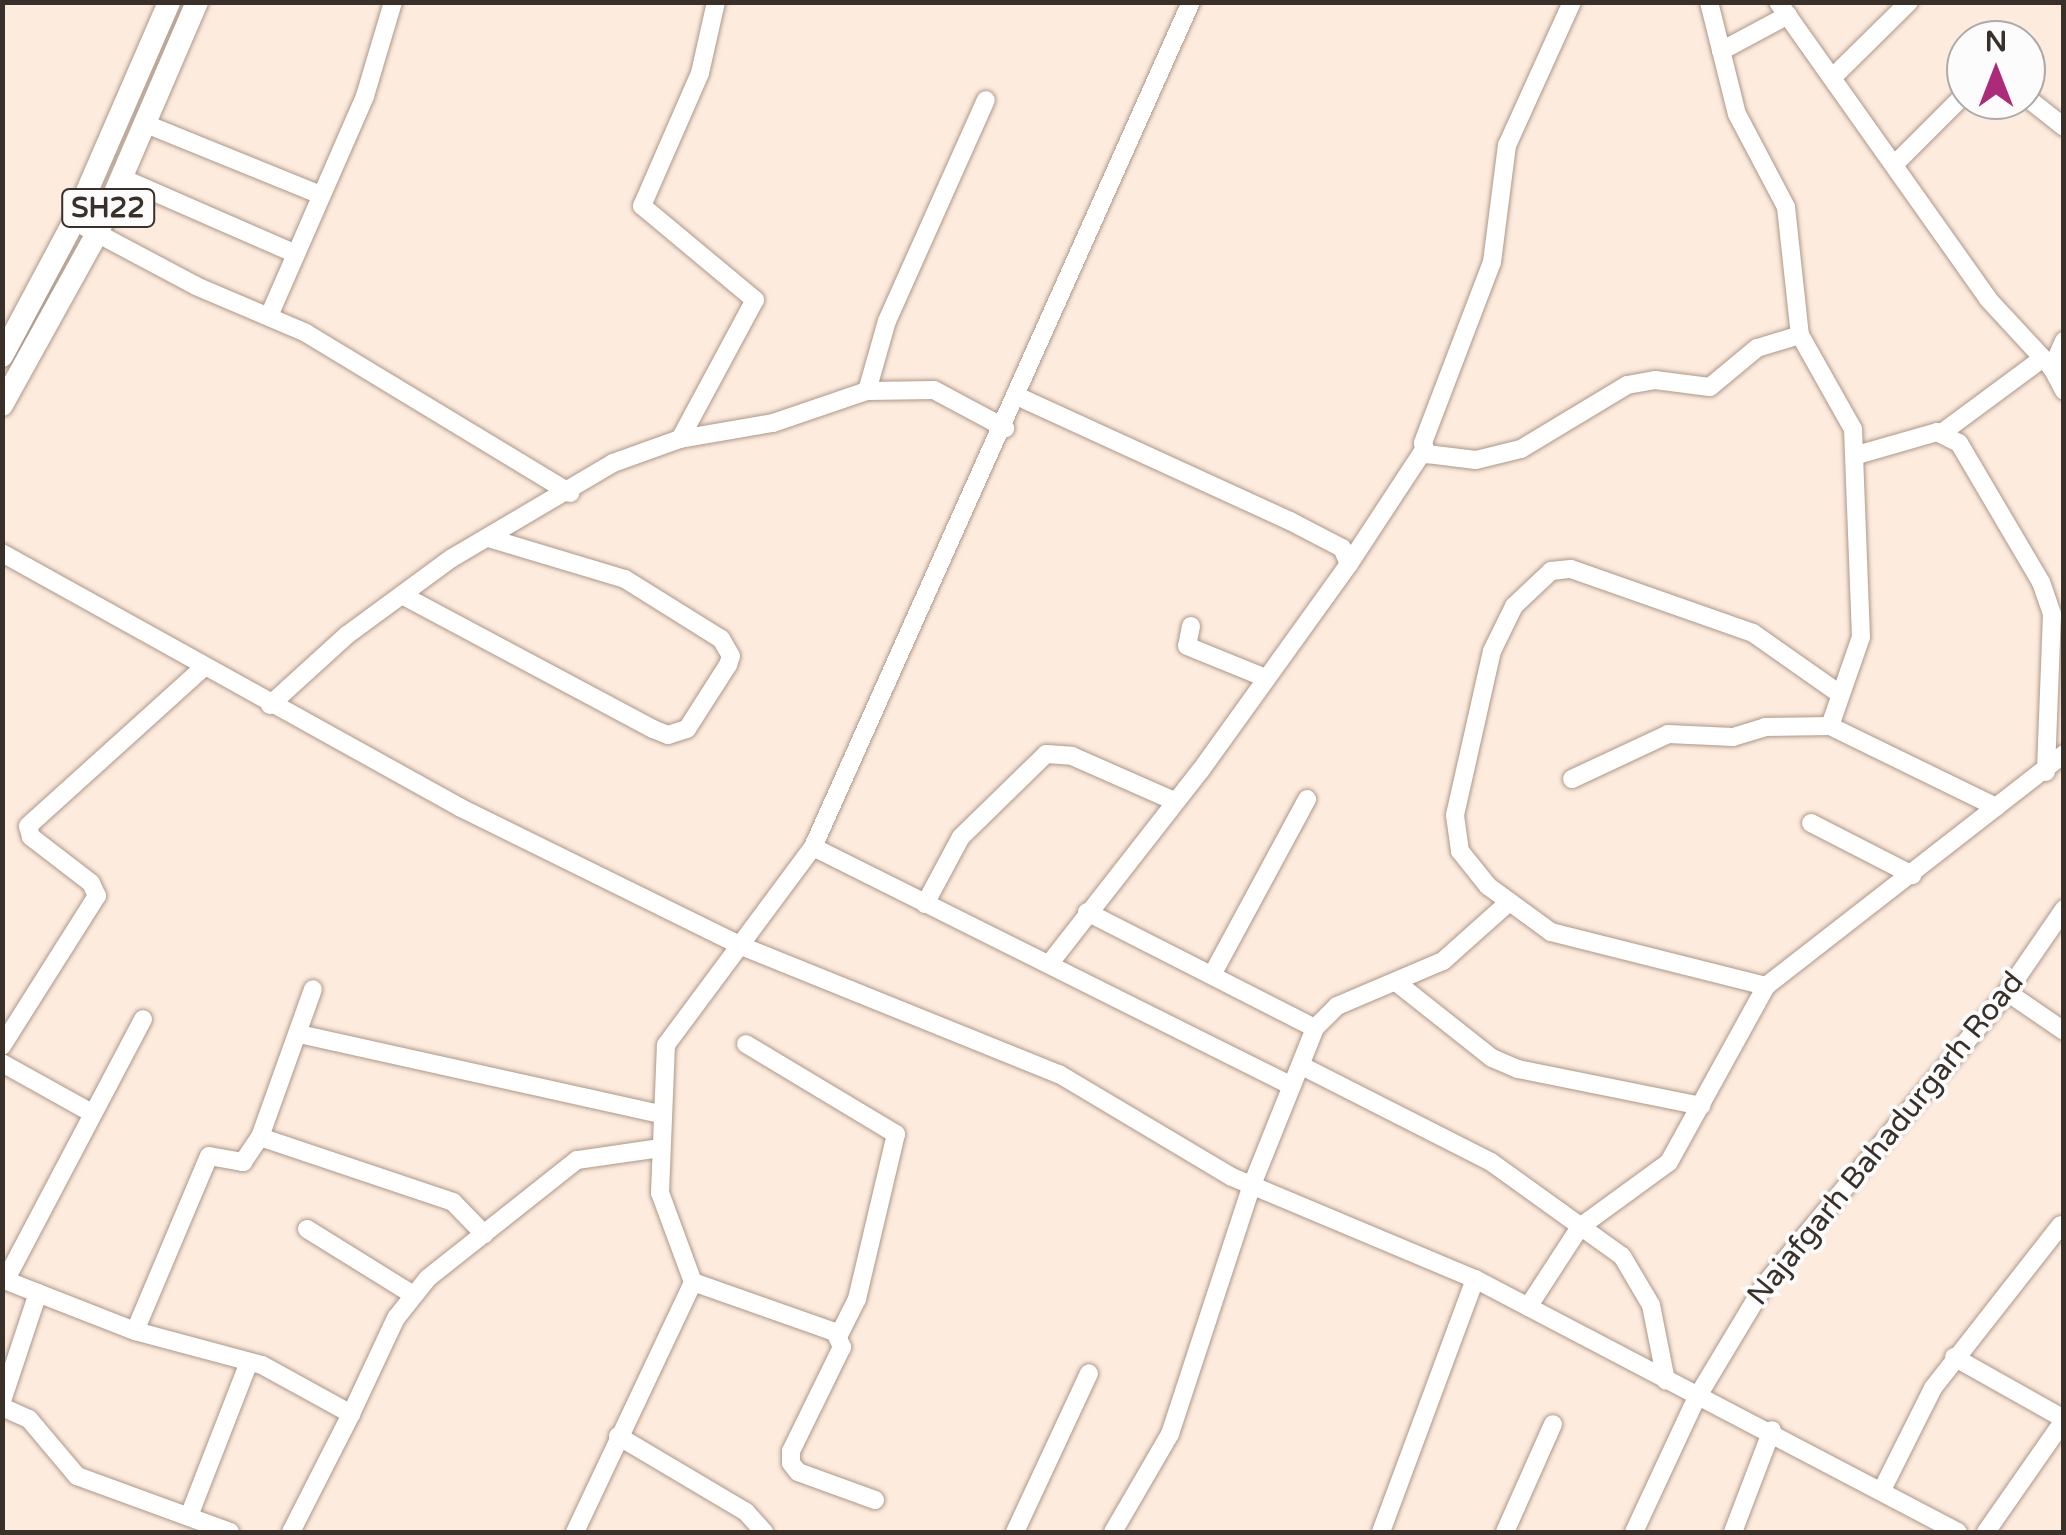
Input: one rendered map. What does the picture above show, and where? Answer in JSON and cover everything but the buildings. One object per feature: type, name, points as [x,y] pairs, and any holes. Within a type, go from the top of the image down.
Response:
[{"type":"main road","name":"SH22","points":[[2,356],[74,220],[169,2]]},
{"type":"main road","name":"SH22","points":[[2,405],[98,232],[196,2]]},
{"type":"street","points":[[268,316],[318,194],[366,96],[392,2]]},
{"type":"street","points":[[680,439],[754,300],[642,206],[700,73],[716,2]]},
{"type":"street","points":[[575,1532],[693,1282],[664,1208],[660,1114],[673,1028],[813,848],[890,666],[1019,398],[1191,2]]},
{"type":"street","points":[[1049,964],[1266,678],[1349,564],[1424,450],[1492,262],[1507,144],[1572,2]]},
{"type":"street","points":[[1708,2],[1737,114],[1786,207],[1800,334],[1848,418],[1857,455],[1853,544],[1861,637],[1837,692],[1830,726]]},
{"type":"street","points":[[1832,78],[1909,2]]},
{"type":"street","points":[[1721,51],[1783,9],[1896,163],[1980,289],[2048,363],[2064,391]]},
{"type":"street","points":[[867,391],[887,322],[986,100]]},
{"type":"street","points":[[1896,163],[1946,112]]},
{"type":"street","points":[[146,124],[318,194]]},
{"type":"street","points":[[122,178],[294,253]]},
{"type":"street","points":[[74,220],[196,286],[268,316],[570,493]]},
{"type":"street","points":[[1424,450],[1432,458],[1476,460],[1521,448],[1627,385],[1654,380],[1710,387],[1757,348],[1800,334]]},
{"type":"street","points":[[1857,455],[1944,432],[2048,363],[2064,341]]},
{"type":"street","points":[[270,705],[402,594],[634,452],[680,439],[773,423],[867,391],[934,390],[1005,428]]},
{"type":"street","points":[[1019,398],[1290,521],[1342,548],[1349,564]]},
{"type":"street","points":[[1944,432],[1959,443],[2041,582],[2052,614],[2046,772]]},
{"type":"street","points":[[402,594],[653,728],[668,735],[687,728],[728,665],[728,646],[721,638],[625,578],[488,538]]},
{"type":"street","points":[[2,553],[270,705],[739,945],[1046,1068],[1252,1184],[1476,1280],[1696,1398],[1772,1430],[1948,1530]]},
{"type":"street","points":[[1766,986],[1551,932],[1509,902],[1460,851],[1455,814],[1496,635],[1514,606],[1551,571],[1571,569],[1742,628],[1837,692]]},
{"type":"street","points":[[1191,626],[1188,646],[1266,678]]},
{"type":"street","points":[[2,1046],[97,896],[91,882],[31,837],[28,826],[204,667]]},
{"type":"street","points":[[1572,779],[1668,734],[1733,737],[1765,727],[1830,726],[1996,808]]},
{"type":"street","points":[[925,904],[961,837],[1046,754],[1072,756],[1174,802]]},
{"type":"street","points":[[1528,1306],[1580,1227],[1669,1162],[1766,986],[2046,772],[2064,754]]},
{"type":"street","points":[[1212,976],[1307,799]]},
{"type":"street","points":[[1811,822],[1912,875]]},
{"type":"street","points":[[813,848],[1292,1086]]},
{"type":"street","points":[[1113,1532],[1170,1434],[1252,1184],[1315,1028],[1338,1006],[1443,961],[1509,902]]},
{"type":"street","name":"Najafgarh Bahadurgarh Road","points":[[1634,1532],[1696,1398],[1765,1284],[2006,992],[2064,909]]},
{"type":"street","points":[[1087,912],[1315,1028]]},
{"type":"street","points":[[1396,982],[1492,1058],[1518,1069],[1701,1106]]},
{"type":"street","points":[[136,1331],[209,1156],[243,1162],[260,1137],[313,989]]},
{"type":"street","points":[[2006,992],[2064,1031]]},
{"type":"street","points":[[143,1019],[90,1112],[4,1280],[136,1331],[248,1362],[352,1414]]},
{"type":"street","points":[[299,1034],[660,1114]]},
{"type":"street","points":[[746,1044],[896,1134],[857,1299],[838,1336],[842,1348],[791,1450],[791,1463],[798,1472],[875,1500]]},
{"type":"street","points":[[2,1063],[90,1112]]},
{"type":"street","points":[[1302,1066],[1491,1162],[1622,1256],[1643,1286],[1666,1381]]},
{"type":"street","points":[[260,1137],[453,1202],[484,1234]]},
{"type":"street","points":[[291,1532],[412,1294],[577,1160],[660,1148]]},
{"type":"street","points":[[1882,1490],[1954,1357],[2061,1226]]},
{"type":"street","points":[[306,1229],[412,1294]]},
{"type":"street","points":[[1381,1532],[1476,1280]]},
{"type":"street","points":[[693,1282],[838,1336]]},
{"type":"street","points":[[38,1293],[2,1404],[29,1419],[78,1476],[190,1516],[208,1528],[230,1532]]},
{"type":"street","points":[[1954,1357],[2064,1419],[1986,1532]]},
{"type":"street","points":[[190,1516],[248,1362]]},
{"type":"street","points":[[1015,1532],[1090,1373]]},
{"type":"street","points":[[1505,1532],[1553,1424]]},
{"type":"street","points":[[1733,1532],[1772,1430]]},
{"type":"street","points":[[618,1436],[746,1512],[764,1532]]}]
